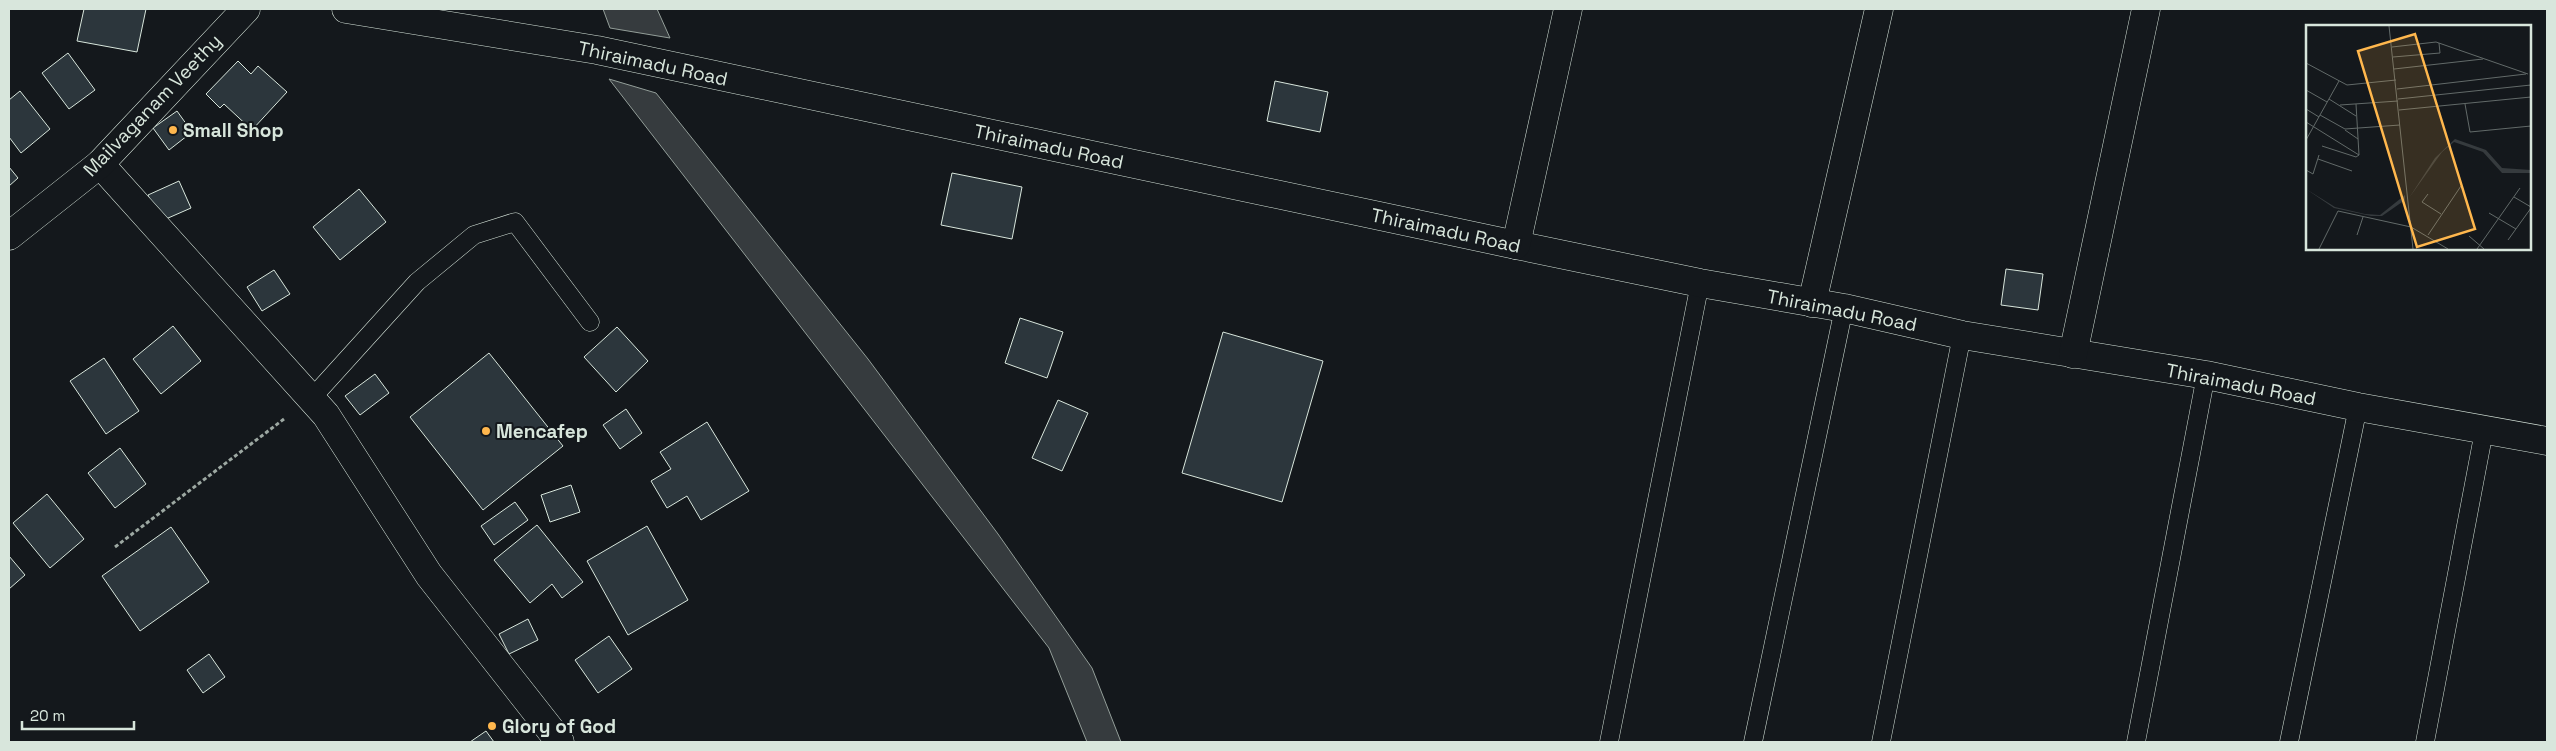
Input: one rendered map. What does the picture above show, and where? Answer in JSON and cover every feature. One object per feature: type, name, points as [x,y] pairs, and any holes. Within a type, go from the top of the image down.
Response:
[{"type":"street","name":"Mailvaganam Veethy","points":[[9,236],[100,164],[246,9]]},
{"type":"street","name":"Thiraimadu Road","points":[[346,9],[597,50],[1700,283],[1844,308],[1962,335],[2206,375],[2358,407],[2547,442]]},
{"type":"street","points":[[1516,245],[1568,9]]},
{"type":"street","points":[[1812,303],[1879,9]]},
{"type":"street","points":[[2073,354],[2146,9]]},
{"type":"street","points":[[100,164],[326,415],[429,575],[560,742]]},
{"type":"lane","points":[[311,399],[417,282],[474,235],[515,222],[590,322]]},
{"type":"lane","points":[[1609,742],[1700,283]]},
{"type":"lane","points":[[1753,742],[1844,308]]},
{"type":"lane","points":[[1881,742],[1962,335]]},
{"type":"lane","points":[[2136,742],[2206,375]]},
{"type":"lane","points":[[2289,742],[2358,407]]},
{"type":"lane","points":[[2425,742],[2484,430]]},
{"type":"path","points":[[115,547],[311,399]]},
{"type":"shaded area","points":[[603,9],[657,9],[670,38],[610,28]]},
{"type":"shaded area","points":[[609,79],[656,93],[868,359],[998,534],[1092,668],[1121,742],[1087,742],[1049,648]]},
{"type":"building","points":[[84,9],[146,9],[137,52],[77,41]]},
{"type":"building","points":[[68,53],[95,90],[69,109],[42,73]]},
{"type":"building","points":[[238,61],[251,74],[258,66],[287,92],[252,130],[224,104],[220,108],[206,94]]},
{"type":"building","points":[[1275,81],[1328,92],[1320,132],[1267,121]]},
{"type":"building","points":[[20,91],[50,129],[21,153],[9,137],[9,100]]},
{"type":"building","name":"Small Shop","points":[[177,111],[192,132],[169,150],[153,128]]},
{"type":"building","points":[[9,167],[18,178],[9,186]]},
{"type":"building","points":[[952,173],[1022,187],[1012,239],[941,225]]},
{"type":"building","points":[[179,181],[191,208],[159,222],[148,195]]},
{"type":"building","points":[[359,189],[386,222],[340,260],[313,227]]},
{"type":"building","points":[[2006,269],[2043,274],[2038,310],[2001,305]]},
{"type":"building","points":[[274,270],[290,294],[262,311],[247,287]]},
{"type":"building","points":[[1020,318],[1063,332],[1047,378],[1005,363]]},
{"type":"building","points":[[173,326],[201,361],[161,394],[133,359]]},
{"type":"building","points":[[617,327],[648,361],[616,392],[584,357]]},
{"type":"building","points":[[1223,332],[1323,361],[1282,502],[1182,473]]},
{"type":"building","name":"Mencafep","points":[[489,353],[563,446],[483,510],[410,417]]},
{"type":"building","points":[[104,358],[139,411],[106,434],[70,381]]},
{"type":"building","points":[[375,374],[389,393],[360,415],[345,396]]},
{"type":"building","points":[[1058,400],[1088,413],[1062,471],[1032,458]]},
{"type":"building","name":"Mencafep","points":[[626,409],[642,433],[620,449],[603,425]]},
{"type":"building","points":[[707,422],[749,491],[701,520],[687,496],[667,508],[651,481],[671,469],[660,452]]},
{"type":"building","points":[[120,448],[146,484],[115,508],[88,473]]},
{"type":"building","name":"Mencafep","points":[[571,485],[580,512],[550,522],[541,495]]},
{"type":"building","points":[[47,494],[84,539],[50,568],[13,523]]},
{"type":"building","points":[[515,502],[528,520],[494,545],[481,526]]},
{"type":"building","points":[[537,525],[583,582],[562,598],[552,584],[530,603],[494,560]]},
{"type":"building","points":[[647,526],[688,600],[628,635],[587,561]]},
{"type":"building","points":[[171,527],[209,582],[140,631],[102,576]]},
{"type":"building","points":[[9,556],[25,575],[9,589]]},
{"type":"building","points":[[528,619],[538,640],[509,654],[499,634]]},
{"type":"building","points":[[609,636],[632,669],[598,693],[575,660]]},
{"type":"building","points":[[209,654],[225,677],[203,693],[187,670]]},
{"type":"building","points":[[486,731],[494,742],[470,742]]},
{"type":"place","name":"Small Shop","points":[[173,130]]},
{"type":"place","name":"Mencafep","points":[[486,431]]},
{"type":"place","name":"Glory of God","points":[[492,726]]}]
